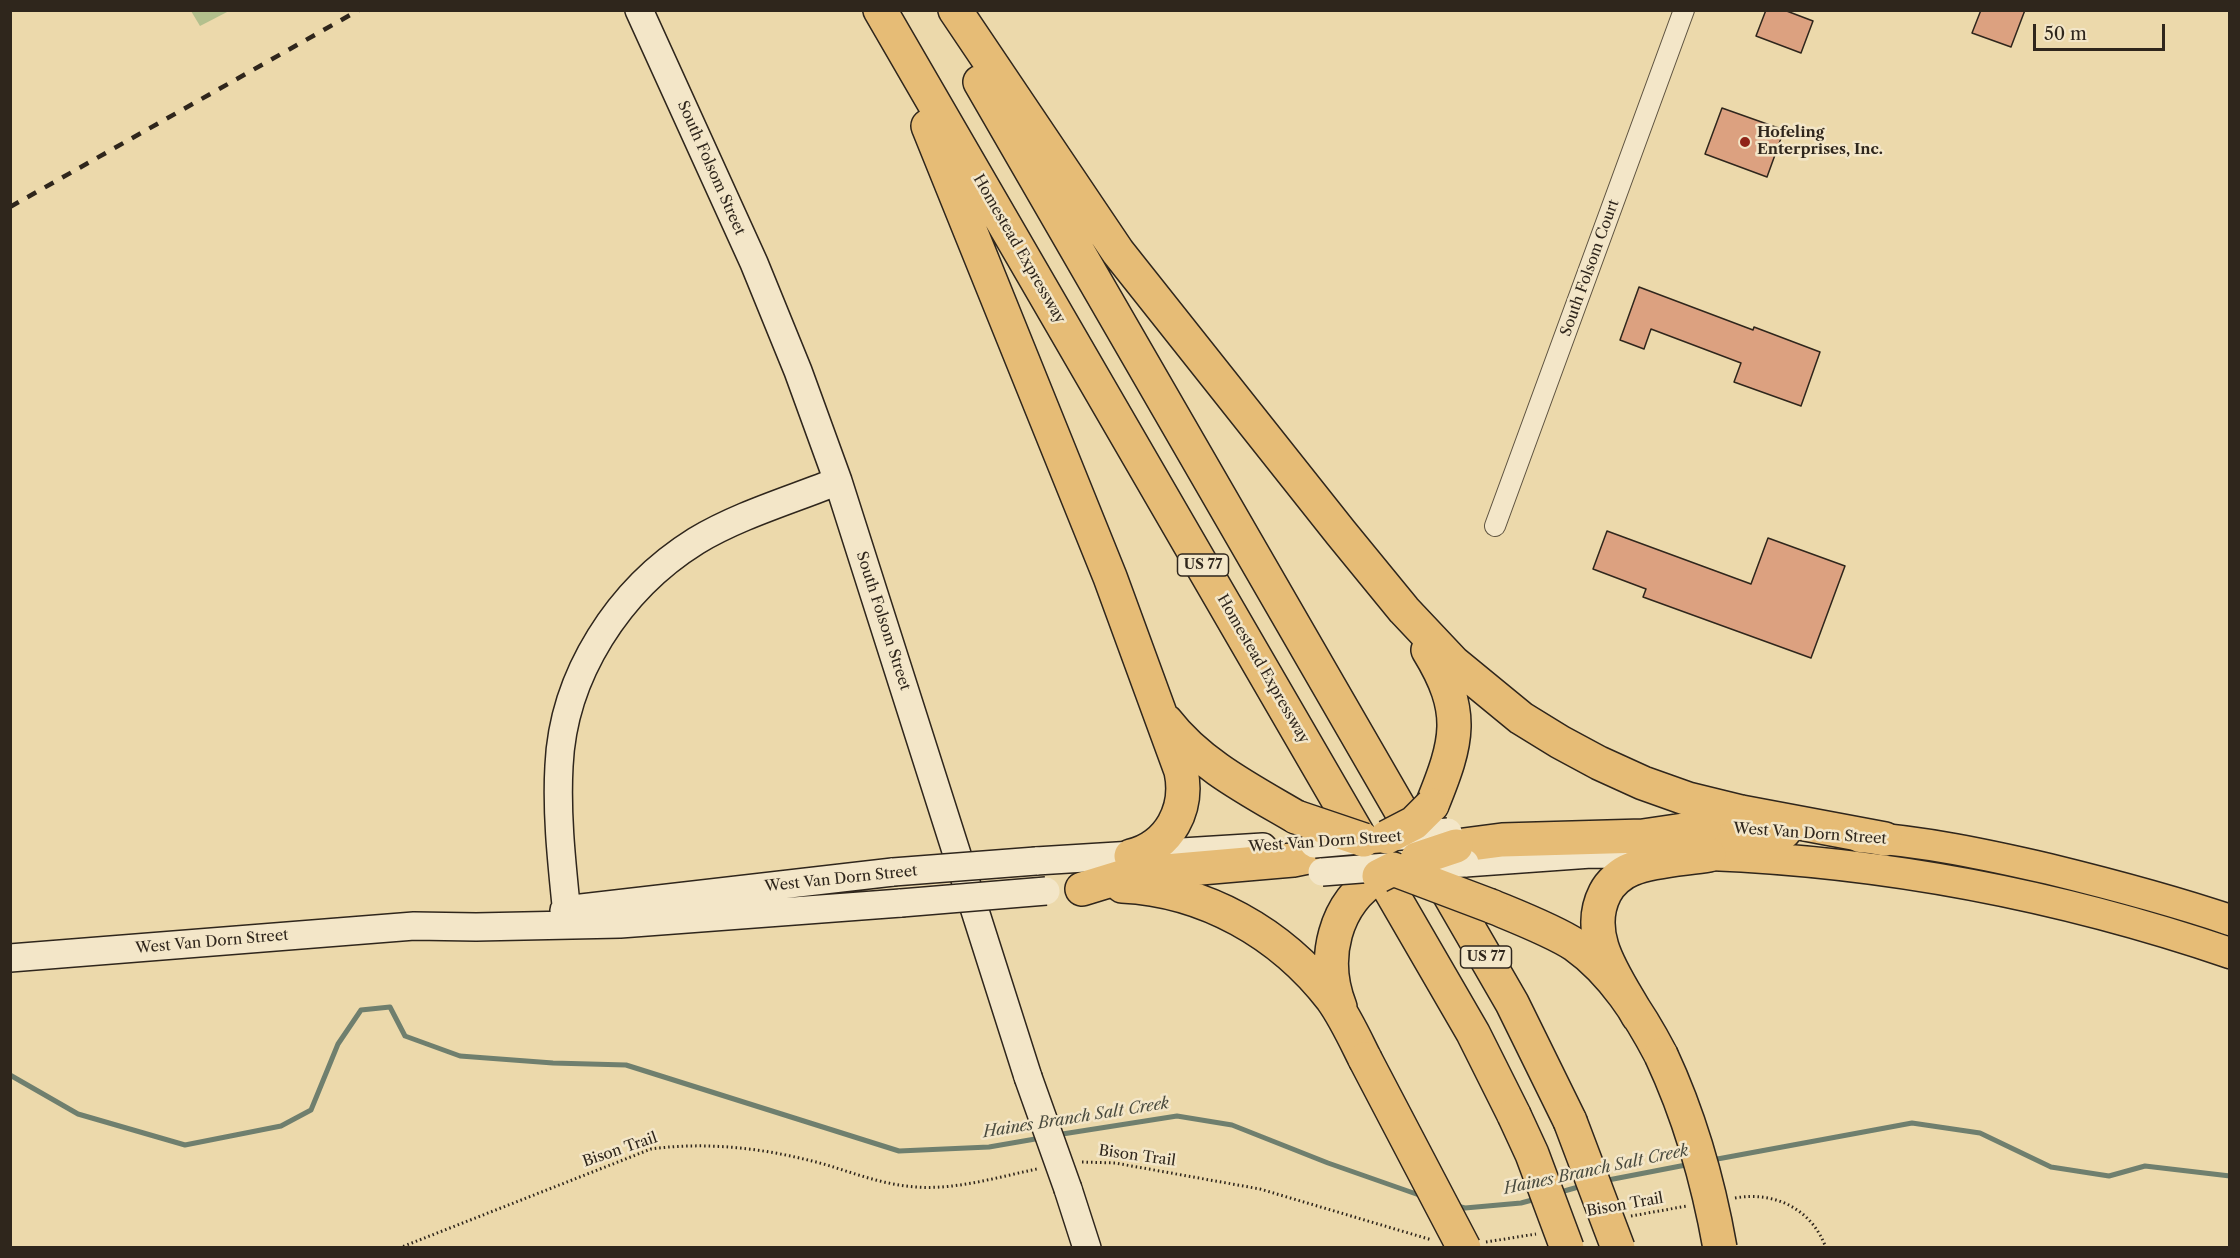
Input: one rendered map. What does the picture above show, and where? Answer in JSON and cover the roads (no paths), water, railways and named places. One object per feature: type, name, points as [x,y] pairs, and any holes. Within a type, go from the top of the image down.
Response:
[{"type":"highway","name":"US 77","points":[[939,10],[1512,1003],[1621,1232]]},
{"type":"highway","points":[[955,10],[1118,252],[1404,610],[1454,663],[1487,692],[1531,724],[1599,763],[1643,783],[1688,799],[1741,812],[1885,839]]},
{"type":"highway","points":[[882,15],[1110,577],[1181,771],[1184,793],[1177,819],[1167,835],[1155,846],[1131,856]]},
{"type":"highway","name":"Homestead Expressway","points":[[882,15],[1468,1023],[1514,1115],[1550,1198],[1556,1240]]},
{"type":"highway","points":[[1349,1028],[1333,990],[1331,977],[1335,933],[1345,909],[1370,882],[1380,849],[1450,759],[1454,730],[1454,715],[1447,687],[1404,610]]},
{"type":"highway","points":[[1154,698],[1168,723],[1226,775],[1575,945],[1606,973],[1638,1016]]},
{"type":"highway","points":[[1082,889],[1131,874],[1293,860],[1380,849],[1502,840],[1643,836],[1707,841]]},
{"type":"highway","points":[[1707,841],[1631,869],[1619,877],[1608,889],[1600,903],[1596,920],[1603,952],[1661,1055],[1691,1126],[1707,1184],[1720,1248]]},
{"type":"highway","points":[[1122,886],[1167,892],[1209,905],[1245,921],[1294,958],[1333,1000],[1461,1244]]},
{"type":"main road","name":"South Folsom Street","points":[[639,10],[754,263],[798,371],[838,481],[1029,1077],[1087,1248]]},
{"type":"main road","points":[[567,918],[558,797],[559,764],[565,725],[574,693],[599,638],[640,586],[669,560],[696,541],[726,525],[838,481]]},
{"type":"main road","name":"West Van Dorn Street","points":[[1707,841],[1885,839],[2032,865],[2125,888],[2229,920]]},
{"type":"main road","name":"West Van Dorn Street","points":[[1707,841],[1930,877],[2018,894],[2114,918],[2229,953]]},
{"type":"main road","name":"West Van Dorn Street","points":[[567,918],[620,924],[1122,886],[1380,849]]},
{"type":"main road","name":"West Van Dorn Street","points":[[10,958],[414,926],[432,922],[567,918],[893,872],[1131,856],[1380,849]]},
{"type":"street","name":"South Folsom Court","points":[[1495,526],[1684,10]]},
{"type":"waterway","name":"Haines Branch Salt Creek","points":[[10,1075],[78,1114],[185,1145],[281,1126],[311,1110],[338,1044],[361,1010],[390,1007],[405,1036],[460,1056],[553,1063],[626,1065],[899,1151],[989,1147],[1041,1138]]},
{"type":"waterway","name":"Haines Branch Salt Creek","points":[[1056,1135],[1177,1116],[1232,1125],[1328,1163],[1422,1196]]},
{"type":"waterway","name":"Haines Branch Salt Creek","points":[[1712,1160],[1912,1123],[1980,1133],[2051,1167],[2109,1176],[2145,1166],[2230,1176]]},
{"type":"waterway","name":"Haines Branch Salt Creek","points":[[1603,1181],[1691,1164]]},
{"type":"waterway","name":"Haines Branch Salt Creek","points":[[1557,1193],[1582,1186]]},
{"type":"waterway","name":"Haines Branch Salt Creek","points":[[1457,1206],[1465,1208],[1521,1203],[1536,1199]]},
{"type":"railway","points":[[10,207],[359,10]]},
{"type":"place","name":"Hofeling Enterprises, Inc.","points":[[1745,142]]}]
